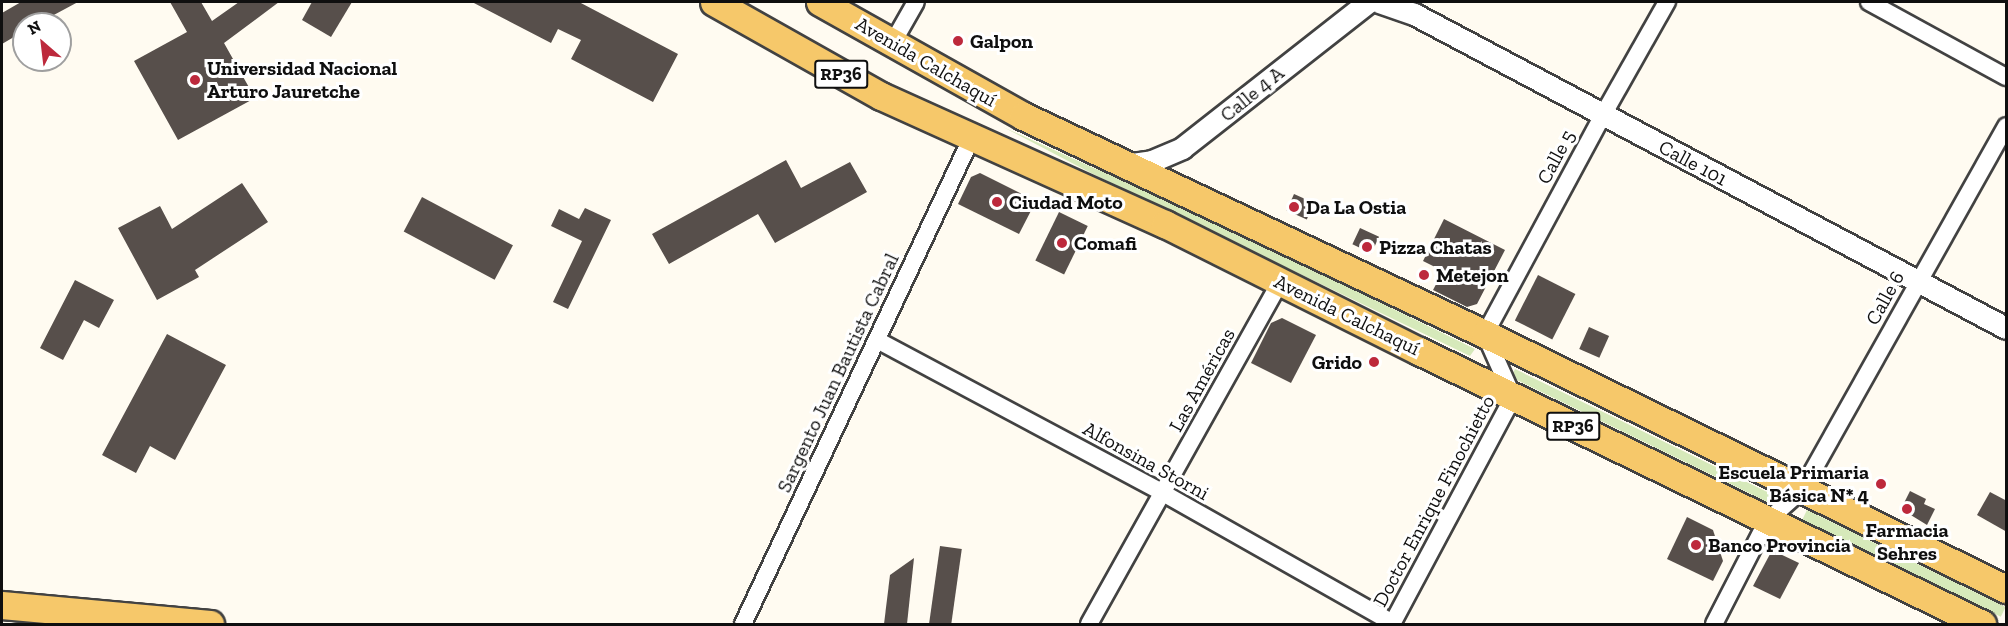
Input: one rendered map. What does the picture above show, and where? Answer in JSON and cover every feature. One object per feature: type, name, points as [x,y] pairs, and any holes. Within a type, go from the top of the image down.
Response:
[{"type":"main road","name":"Avenida Calchaquí","points":[[714,2],[881,96],[971,139],[1165,224],[1513,397],[1982,624]]},
{"type":"main road","name":"Avenida Calchaquí","points":[[820,2],[1023,116],[1485,334],[2007,589]]},
{"type":"main road","points":[[971,139],[978,125],[987,117],[1023,116]]},
{"type":"main road","points":[[2,605],[172,623],[210,624]]},
{"type":"street","points":[[892,44],[916,2]]},
{"type":"street","name":"Calle 4 A","points":[[1125,165],[1152,161],[1182,148],[1368,2]]},
{"type":"street","name":"Calle 101","points":[[1379,2],[1414,14],[1918,283],[2007,328]]},
{"type":"street","name":"Calle 5","points":[[1485,334],[1603,115],[1667,2]]},
{"type":"street","points":[[1869,2],[2007,77]]},
{"type":"street","name":"Calle 6","points":[[1767,521],[1802,490],[2007,126]]},
{"type":"street","name":"Sargento Juan Bautista Cabral","points":[[743,624],[971,139]]},
{"type":"street","name":"Las Américas","points":[[1089,624],[1280,282]]},
{"type":"street","points":[[1485,334],[1513,397]]},
{"type":"street","name":"Alfonsina Storni","points":[[877,340],[1163,494],[1393,624]]},
{"type":"street","name":"Doctor Enrique Finochietto","points":[[1393,624],[1513,397]]},
{"type":"street","points":[[1714,624],[1767,521]]},
{"type":"green space","points":[[1003,127],[1096,169],[1113,172],[1475,349],[1470,356],[1093,174]]},
{"type":"green space","points":[[1515,369],[1777,497],[1774,505],[1511,377]]},
{"type":"green space","points":[[1807,510],[2006,607],[2001,617],[1802,520]]},
{"type":"building","points":[[21,2],[78,2],[59,12],[12,12],[12,38],[2,44],[2,13]]},
{"type":"building","name":"Universidad Nacional Arturo Jauretche","points":[[170,2],[201,2],[212,21],[239,2],[279,2],[224,43],[255,98],[178,140],[134,61],[187,32]]},
{"type":"building","name":"Universidad Nacional Arturo Jauretche","points":[[312,2],[352,2],[331,37],[302,20]]},
{"type":"building","points":[[472,2],[579,2],[678,54],[653,102],[571,59],[581,40],[558,29],[551,43]]},
{"type":"building","points":[[786,160],[801,188],[850,162],[867,192],[775,243],[758,214],[669,264],[652,234]]},
{"type":"building","name":"Ciudad Moto","points":[[980,173],[1036,201],[1019,234],[958,204],[971,177]]},
{"type":"building","points":[[242,183],[268,222],[195,270],[199,277],[157,300],[118,228],[160,206],[172,229]]},
{"type":"building","points":[[1294,194],[1314,203],[1307,219],[1287,210]]},
{"type":"building","points":[[422,197],[513,245],[495,280],[404,231]]},
{"type":"building","points":[[585,208],[611,220],[568,309],[553,302],[582,241],[551,226],[559,209],[579,219]]},
{"type":"building","name":"Comafi","points":[[1059,212],[1088,226],[1064,275],[1035,261]]},
{"type":"building","points":[[1444,219],[1505,250],[1477,304],[1467,307],[1433,290],[1443,271],[1423,261]]},
{"type":"building","points":[[1360,228],[1379,237],[1371,253],[1352,244]]},
{"type":"building","points":[[1538,275],[1575,294],[1552,340],[1515,320]]},
{"type":"building","points":[[75,280],[114,300],[99,328],[84,320],[63,360],[40,348]]},
{"type":"building","points":[[1282,318],[1316,335],[1291,383],[1251,363],[1271,323]]},
{"type":"building","points":[[1589,327],[1609,336],[1599,358],[1579,349]]},
{"type":"building","points":[[167,334],[226,365],[175,460],[150,446],[136,473],[102,455]]},
{"type":"building","points":[[1910,491],[1926,499],[1924,504],[1935,509],[1927,525],[1901,509]]},
{"type":"building","points":[[1990,492],[2007,501],[2007,532],[1977,515]]},
{"type":"building","name":"Banco Provincia","points":[[1687,517],[1713,530],[1723,561],[1713,581],[1667,559]]},
{"type":"building","points":[[940,546],[962,549],[951,624],[929,623]]},
{"type":"building","points":[[1776,552],[1799,563],[1780,599],[1753,586],[1770,554]]},
{"type":"building","points":[[914,558],[907,624],[884,624],[890,575]]},
{"type":"place","name":"Galpon","points":[[958,41]]},
{"type":"place","name":"Universidad Nacional Arturo Jauretche","points":[[195,80]]},
{"type":"place","name":"Ciudad Moto","points":[[997,202]]},
{"type":"place","name":"Da La Ostia","points":[[1294,207]]},
{"type":"place","name":"Comafi","points":[[1062,243]]},
{"type":"place","name":"Pizza Chatas","points":[[1367,247]]},
{"type":"place","name":"Metejon","points":[[1424,275]]},
{"type":"place","name":"Grido","points":[[1374,362]]},
{"type":"place","name":"Escuela Primaria Básica N* 4","points":[[1881,484]]},
{"type":"place","name":"Farmacia Sehres","points":[[1907,509]]},
{"type":"place","name":"Banco Provincia","points":[[1696,545]]}]
